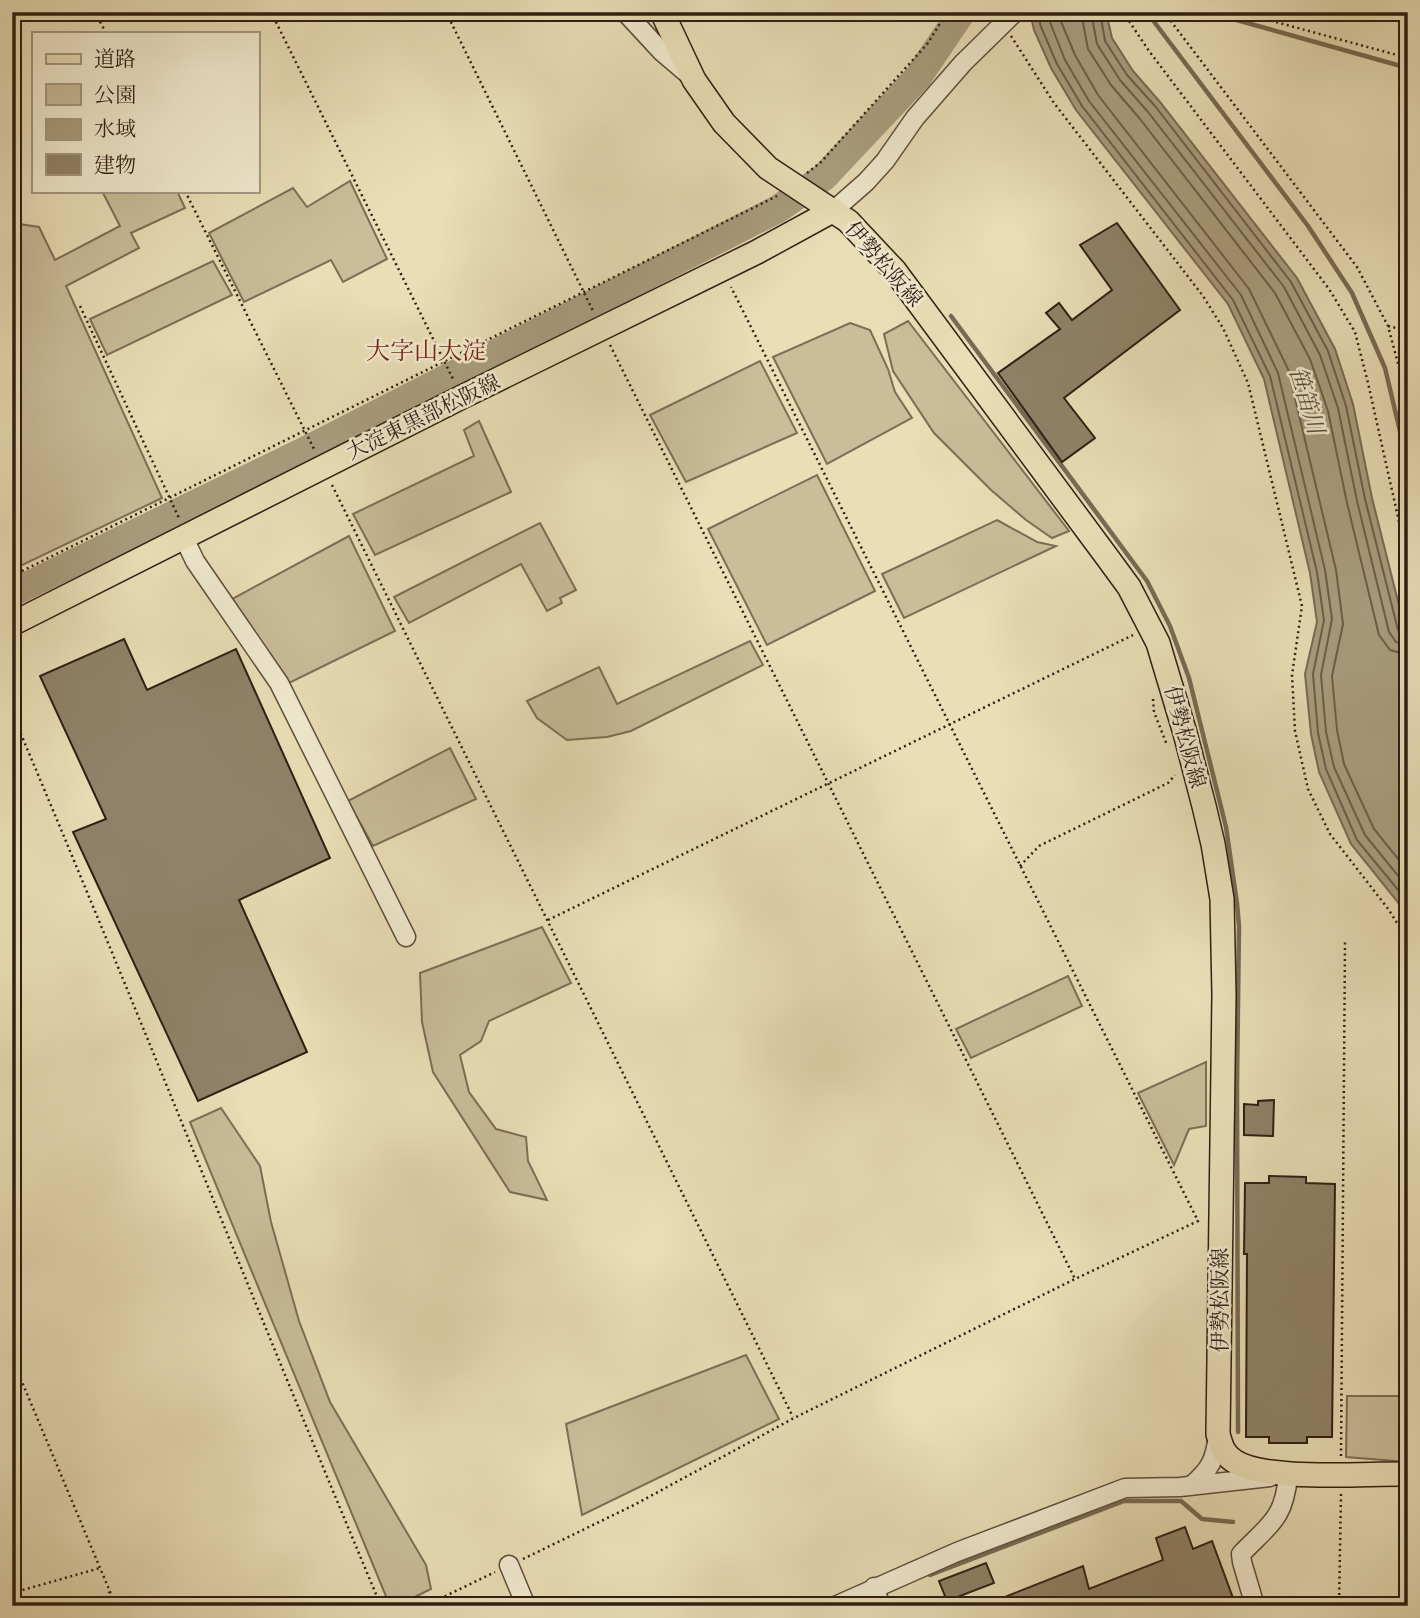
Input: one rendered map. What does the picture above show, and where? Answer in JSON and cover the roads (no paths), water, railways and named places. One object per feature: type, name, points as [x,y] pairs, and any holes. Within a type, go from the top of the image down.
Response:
[{"type":"main road","name":"伊勢松阪線","points":[[662,12],[694,80],[724,123],[768,168],[834,210],[862,234],[895,271],[1108,557],[1129,587],[1158,643],[1185,733],[1213,844],[1222,899],[1224,995],[1218,1434]]},
{"type":"main road","name":"大淀東黒部松阪線","points":[[12,624],[183,531],[600,324],[721,269],[834,210]]},
{"type":"main road","points":[[1218,1434],[1222,1448],[1234,1462],[1253,1469],[1297,1476],[1408,1474]]},
{"type":"street","points":[[625,12],[694,80]]},
{"type":"street","points":[[834,210],[866,182],[962,63],[1010,16]]},
{"type":"street","points":[[183,531],[195,561],[279,683],[406,937]]},
{"type":"street","points":[[1192,1485],[1207,1472],[1218,1434]]},
{"type":"street","points":[[835,1606],[957,1552],[1125,1488],[1297,1476]]},
{"type":"street","points":[[1255,1606],[1241,1554],[1279,1515],[1297,1476]]},
{"type":"street","points":[[509,1565],[526,1606]]},
{"type":"street","points":[[874,1587],[881,1606]]},
{"type":"water","name":"笹笛川","points":[[1030,12],[1106,12],[1112,38],[1133,71],[1297,278],[1335,349],[1353,404],[1372,498],[1408,641],[1408,915],[1351,844],[1319,772],[1311,734],[1305,674],[1317,622],[1310,573],[1264,379],[1228,304],[1076,110],[1051,68],[1034,30]]},
{"type":"waterway","points":[[12,593],[306,450],[778,209],[824,177],[918,77],[962,12]]},
{"type":"waterway","points":[[1158,12],[1152,19],[1308,226],[1352,293],[1385,368],[1408,465]]},
{"type":"waterway","points":[[1208,12],[1408,68]]},
{"type":"waterway","points":[[951,316],[1147,581],[1170,626],[1189,678],[1226,827],[1239,926],[1238,1432]]},
{"type":"waterway","points":[[930,1575],[1124,1501],[1181,1501],[1202,1519],[1233,1522]]},
{"type":"district","name":"大字山大淀","points":[[426,351]]}]
